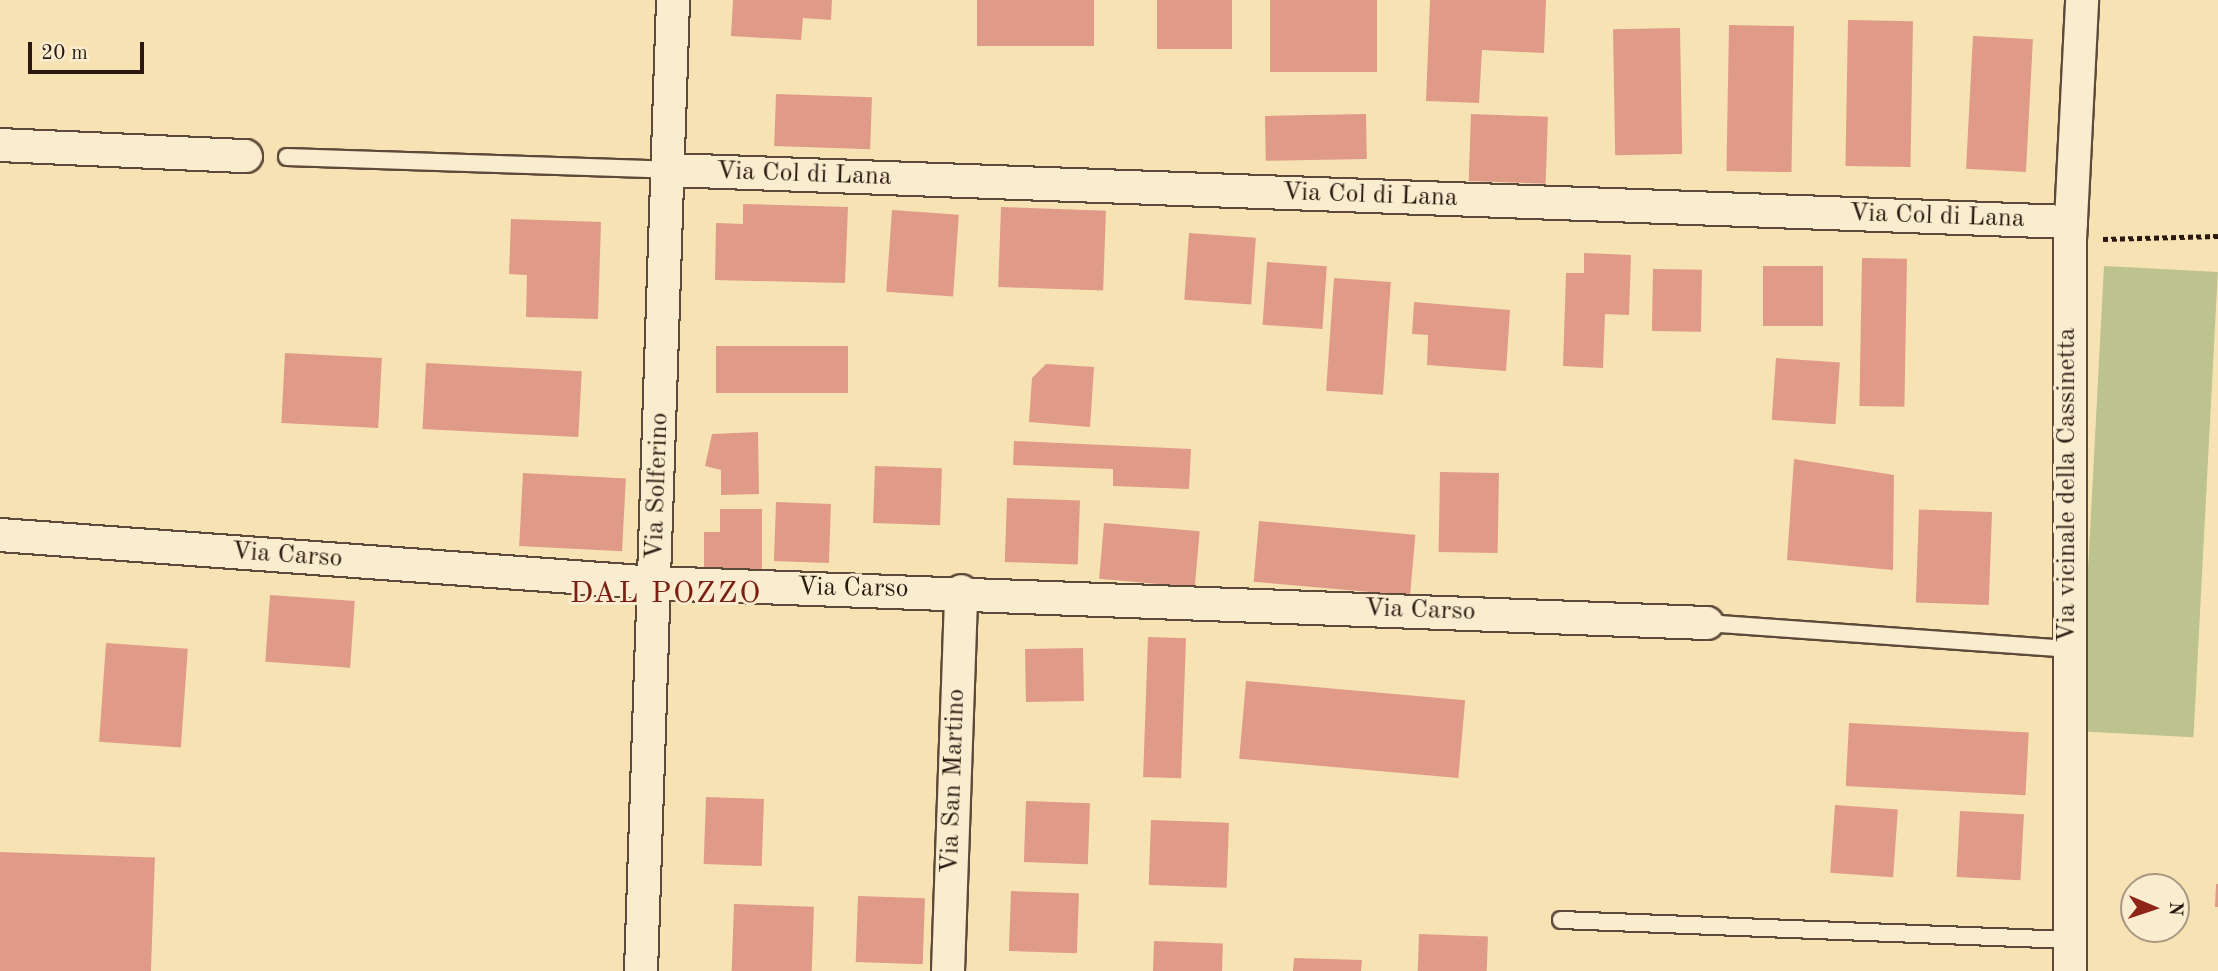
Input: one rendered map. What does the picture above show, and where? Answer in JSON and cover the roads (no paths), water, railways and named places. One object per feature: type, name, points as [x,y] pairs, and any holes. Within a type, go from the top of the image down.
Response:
[{"type":"street","name":"Via Solferino","points":[[641,971],[670,170],[673,0]]},
{"type":"street","points":[[2075,0],[2082,0]]},
{"type":"street","name":"Via vicinale della Cassinetta","points":[[2070,956],[2067,649],[2070,231],[2082,0]]},
{"type":"street","points":[[0,145],[247,156]]},
{"type":"street","name":"Via Col di Lana","points":[[670,170],[2070,231]]},
{"type":"street","name":"Via Carso","points":[[0,536],[655,583],[961,591],[1707,623]]},
{"type":"street","name":"Via San Martino","points":[[948,971],[961,591]]},
{"type":"lane","points":[[287,157],[670,170]]},
{"type":"lane","points":[[1707,623],[2067,649]]},
{"type":"lane","points":[[1561,920],[2070,956]]},
{"type":"district","name":"DAL POZZO","points":[[666,594]]}]
